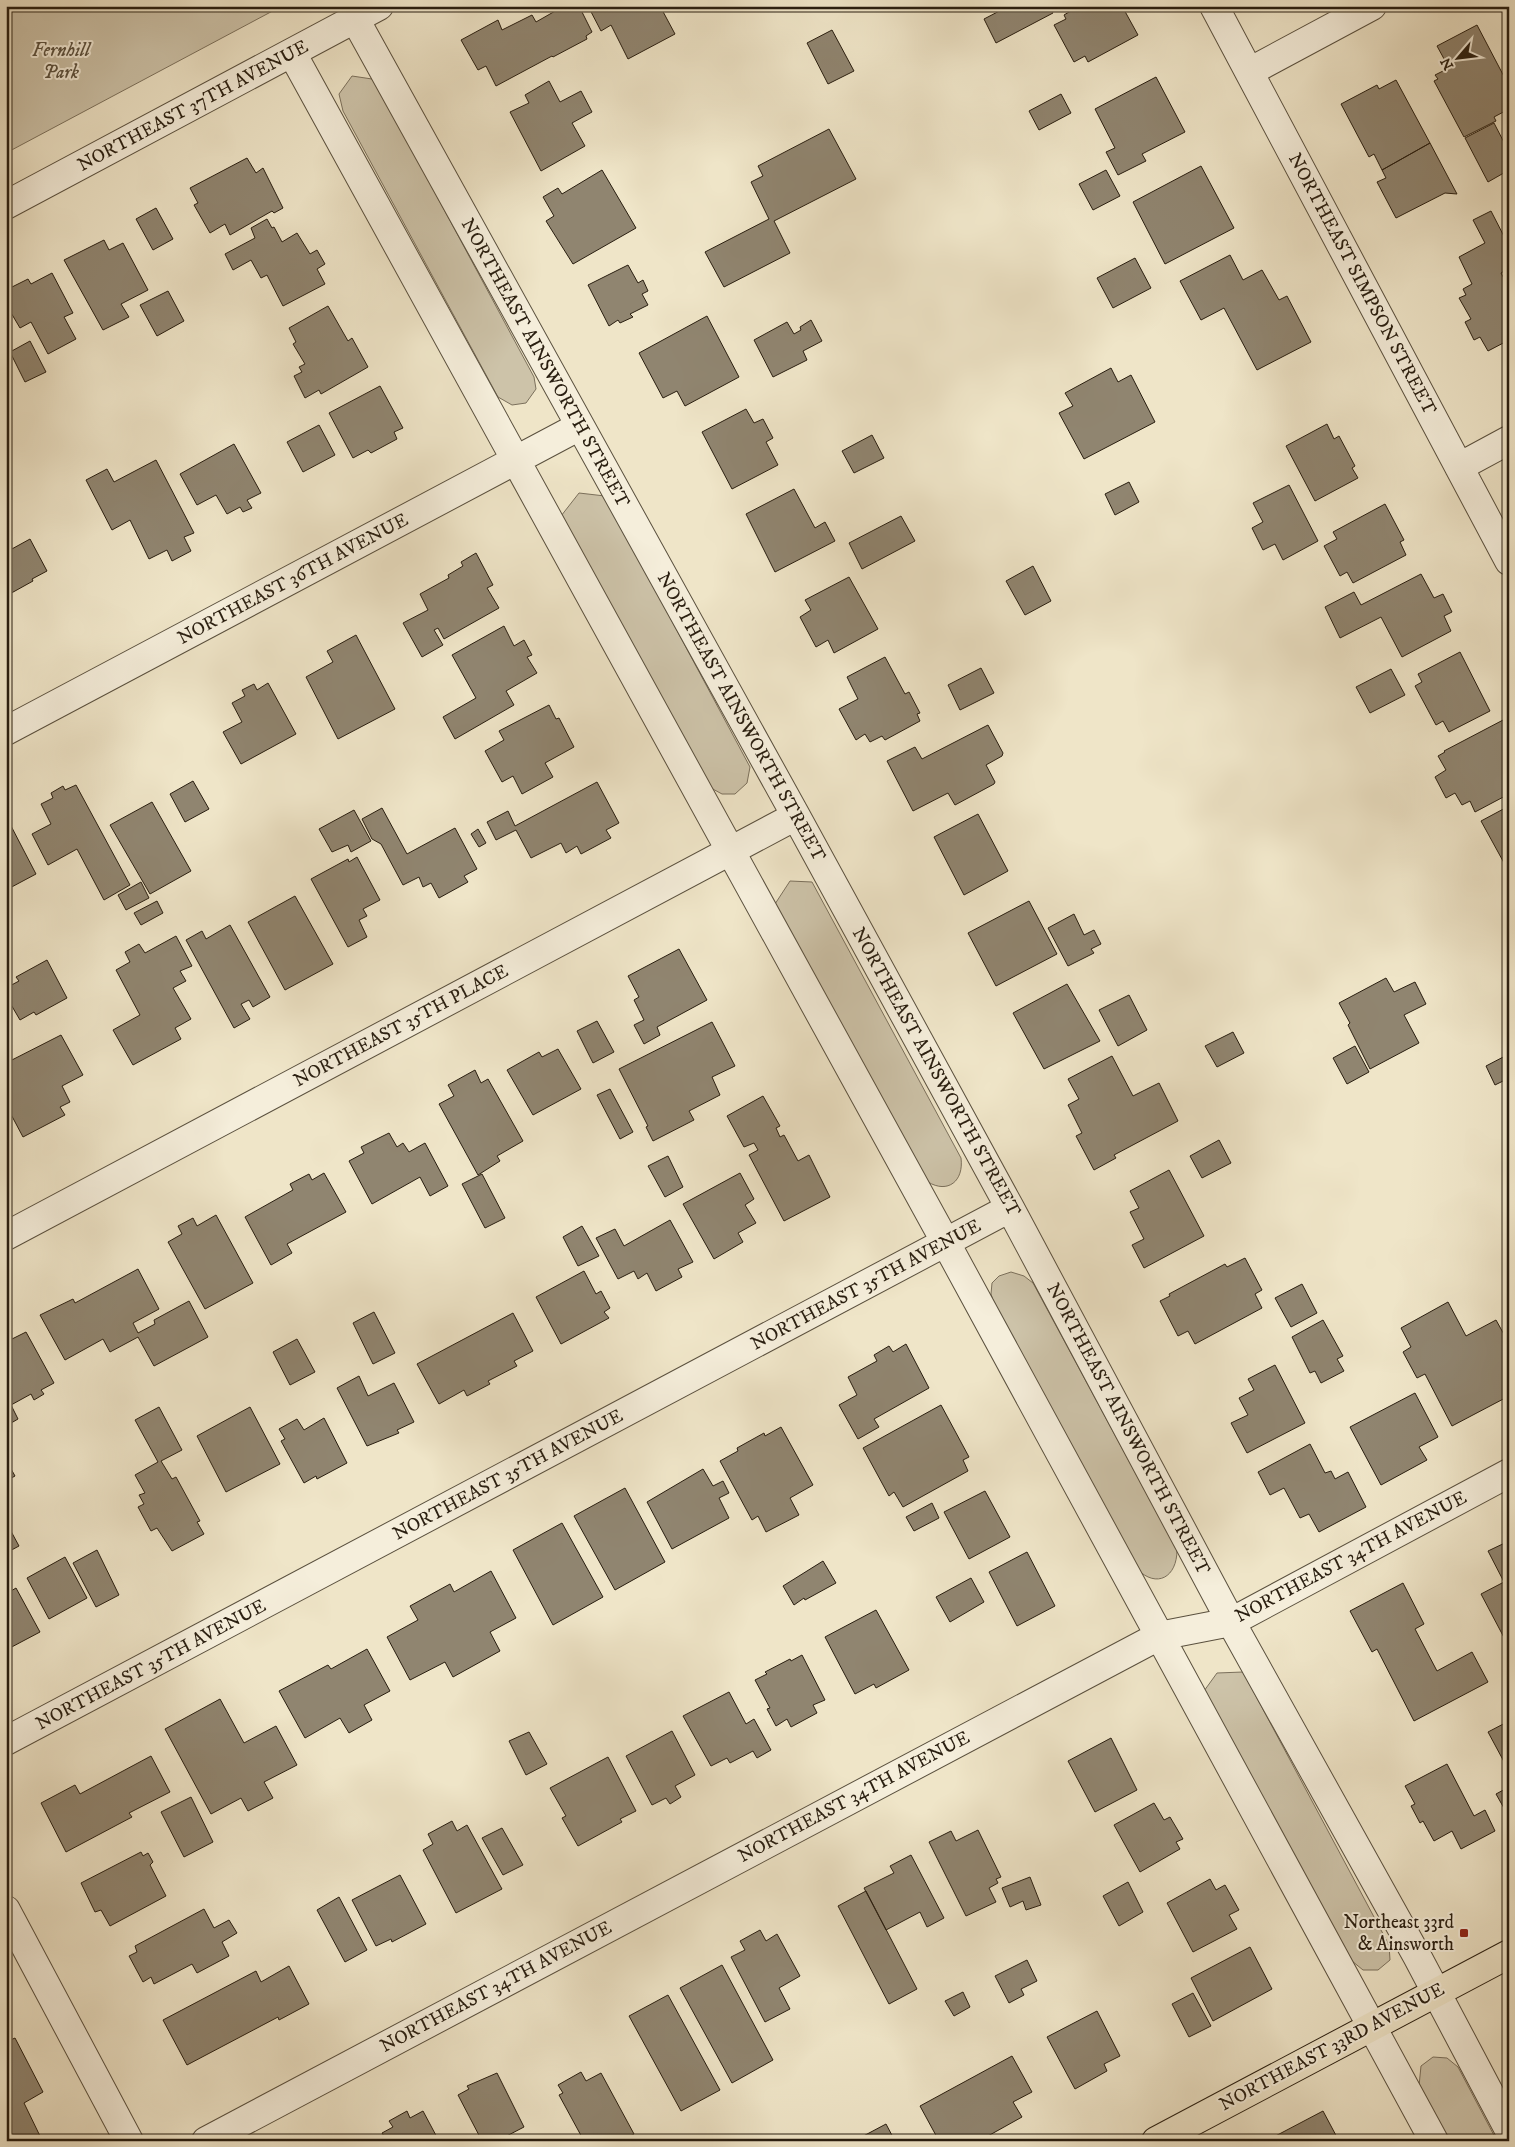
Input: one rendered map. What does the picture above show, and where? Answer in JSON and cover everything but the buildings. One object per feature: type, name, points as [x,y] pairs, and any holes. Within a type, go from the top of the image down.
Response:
[{"type":"main road","name":"NORTHEAST 33RD AVENUE","points":[[1156,2141],[1509,1954]]},
{"type":"street","name":"NORTHEAST 37TH AVENUE","points":[[6,205],[379,6]]},
{"type":"street","name":"NORTHEAST SIMPSON STREET","points":[[1214,6],[1509,561]]},
{"type":"street","points":[[1249,72],[1372,6]]},
{"type":"street","name":"NORTHEAST AINSWORTH STREET","points":[[355,19],[796,816],[1010,1208],[1231,1622],[1436,1992],[1509,2130]]},
{"type":"street","points":[[292,53],[946,1243],[1434,2141]]},
{"type":"street","name":"NORTHEAST 36TH AVENUE","points":[[6,731],[580,426]]},
{"type":"street","points":[[1459,467],[1509,440]]},
{"type":"street","name":"NORTHEAST 35TH PLACE","points":[[6,1236],[796,816]]},
{"type":"street","name":"NORTHEAST 35TH AVENUE","points":[[6,1742],[1010,1208]]},
{"type":"street","name":"NORTHEAST 34TH AVENUE","points":[[206,2141],[1159,1636],[1231,1622],[1509,1473]]},
{"type":"street","points":[[6,1910],[130,2141]]},
{"type":"green space","name":"Fernhill Park","points":[[6,6],[282,6],[6,153]]},
{"type":"green space","points":[[352,76],[372,79],[382,94],[534,377],[536,389],[526,403],[512,405],[498,397],[343,111],[339,94]]},
{"type":"green space","points":[[579,493],[605,496],[750,767],[747,783],[735,794],[722,794],[711,788],[561,516]]},
{"type":"green space","points":[[790,881],[812,882],[961,1158],[960,1173],[957,1179],[948,1186],[942,1187],[928,1182],[775,904]]},
{"type":"green space","points":[[1011,1272],[1024,1276],[1033,1283],[1177,1550],[1174,1567],[1165,1577],[1152,1578],[1144,1575],[1137,1569],[994,1303],[991,1294],[992,1283],[999,1276]]},
{"type":"green space","points":[[1243,1672],[1389,1945],[1390,1960],[1378,1970],[1363,1970],[1352,1961],[1204,1691],[1217,1673]]},
{"type":"green space","points":[[1433,2057],[1447,2058],[1458,2067],[1497,2141],[1449,2141],[1419,2086],[1421,2066]]},
{"type":"place","name":"Northeast 33rd & Ainsworth","points":[[1464,1933]]}]
